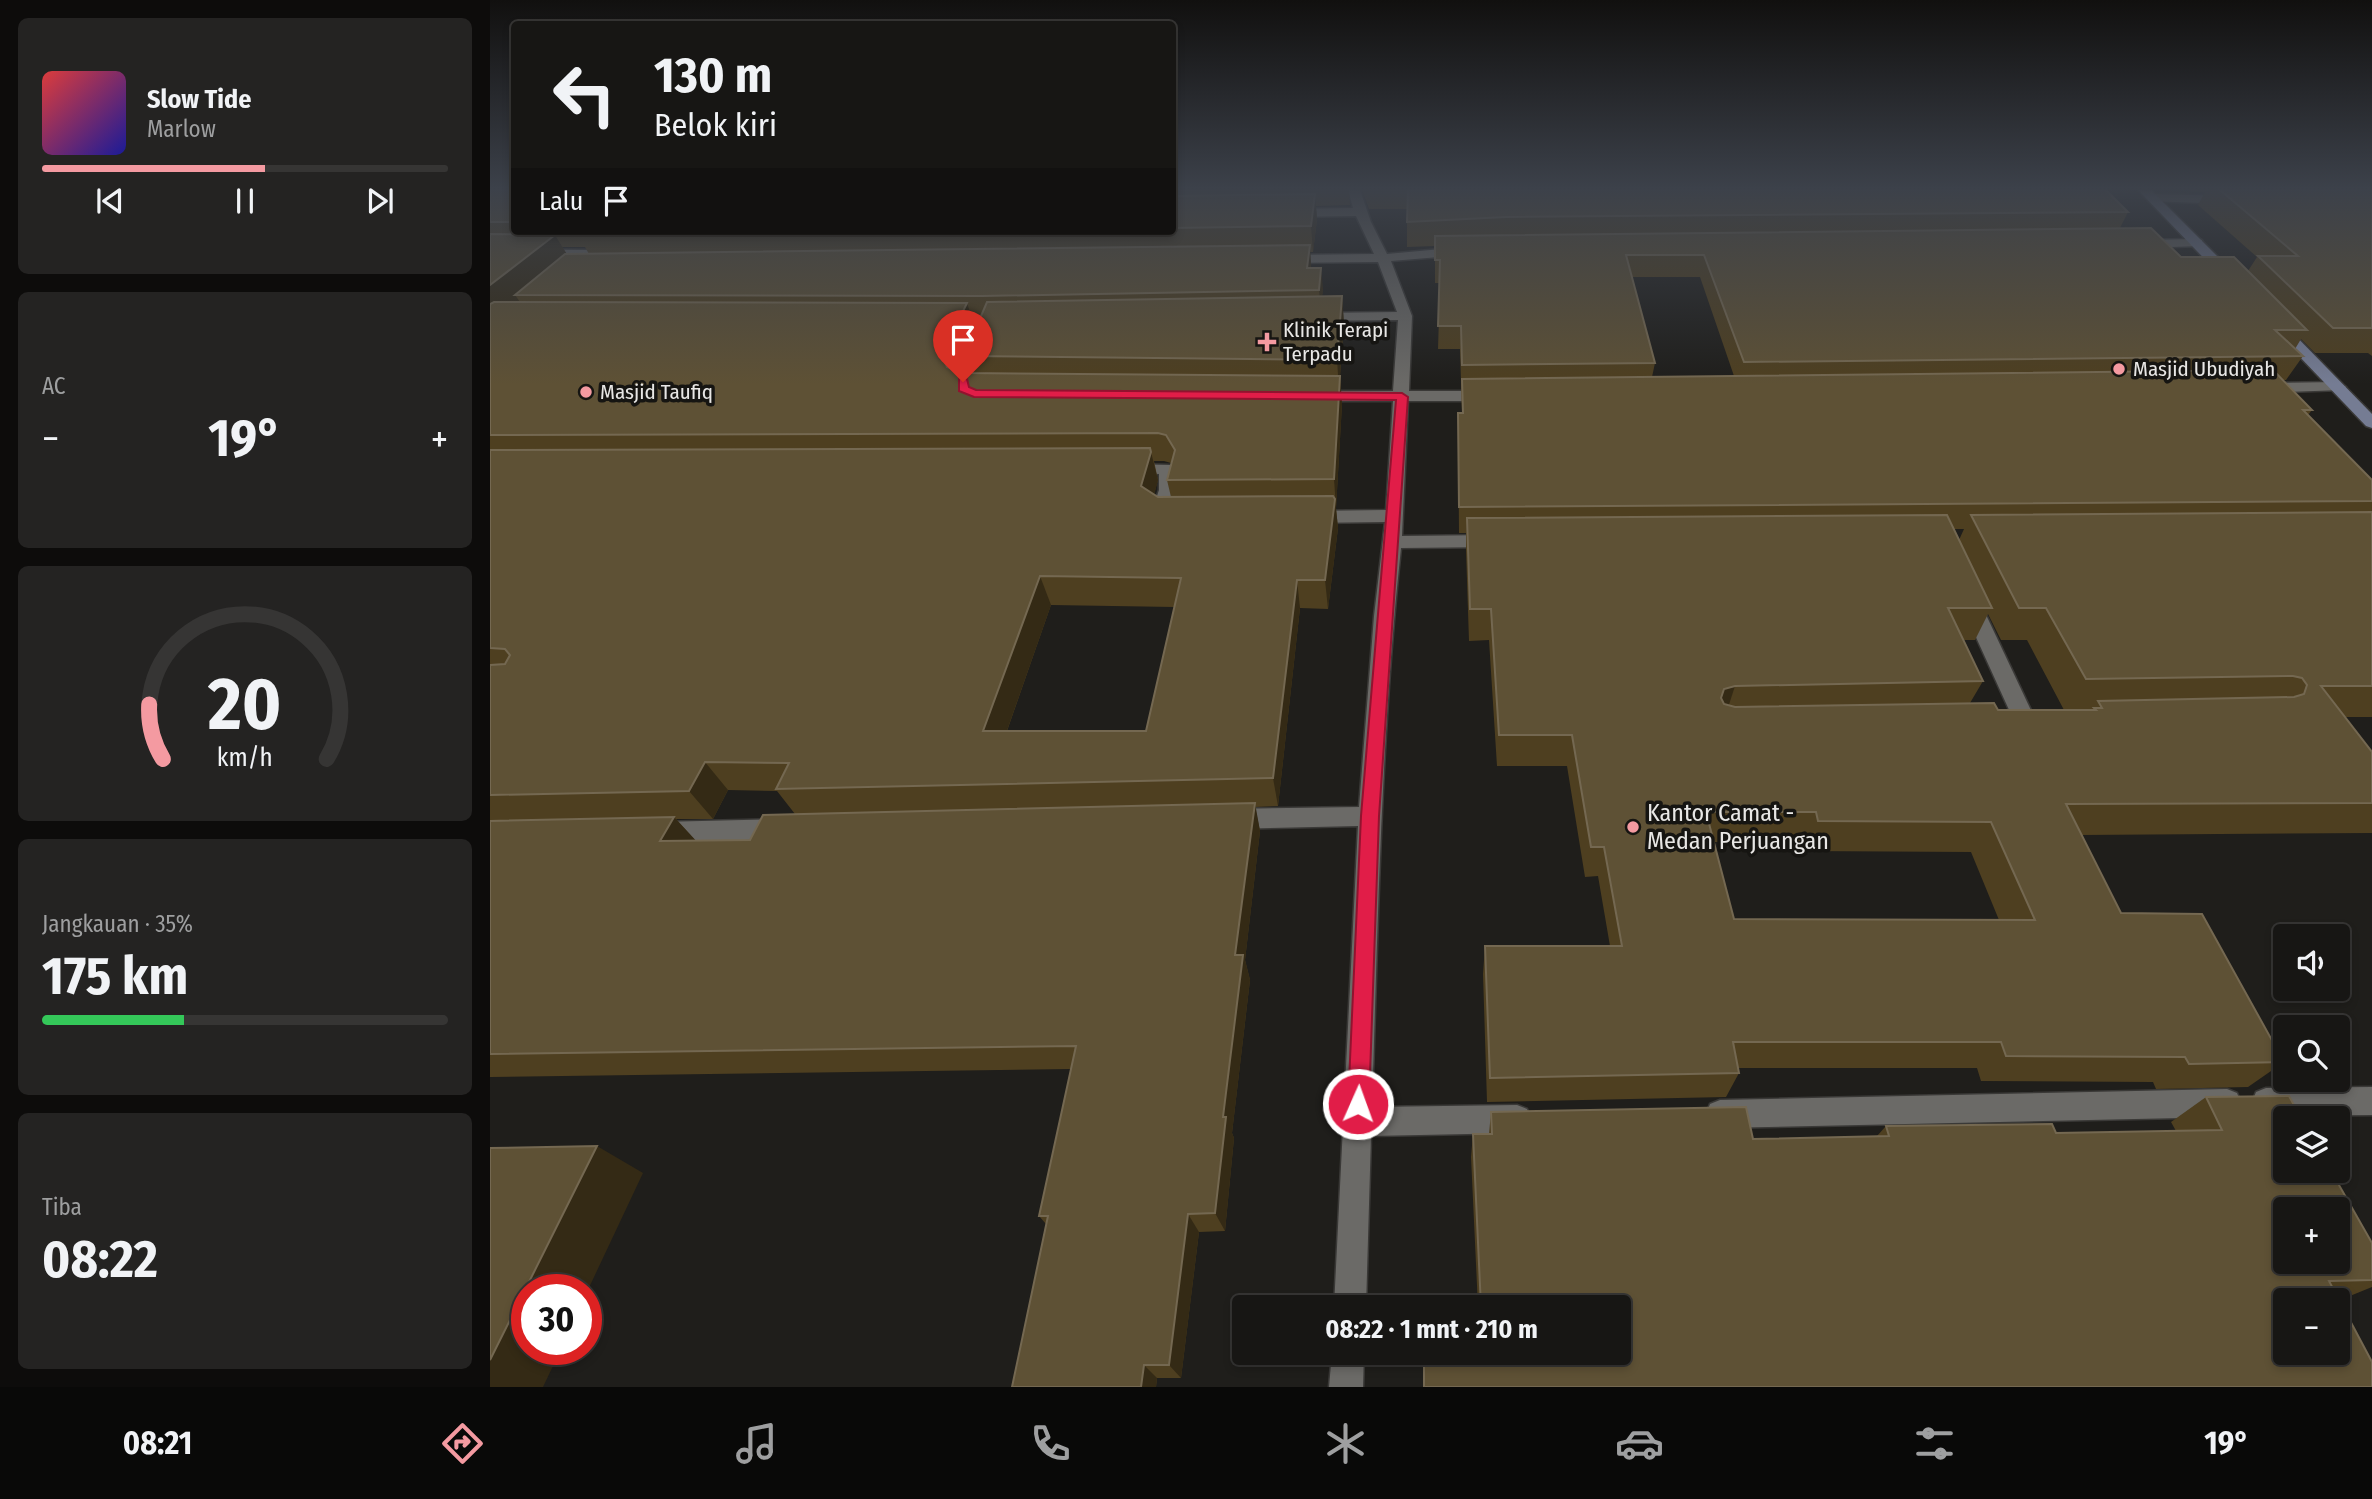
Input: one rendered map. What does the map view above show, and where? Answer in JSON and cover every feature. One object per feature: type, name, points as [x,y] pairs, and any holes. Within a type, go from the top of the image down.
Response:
[{"type":"street","points":[[589,255],[574,268],[602,268]]},
{"type":"street","points":[[1351,1295],[1370,816],[1384,616],[1393,542],[1405,316],[1396,285],[1380,255]]},
{"type":"street","points":[[1270,259],[1382,258],[1408,255]]},
{"type":"street","points":[[2208,255],[2244,291]]},
{"type":"street","points":[[1308,318],[1405,316]]},
{"type":"street","points":[[2272,320],[2372,423]]},
{"type":"street","points":[[2240,388],[2338,387]]},
{"type":"street","points":[[1306,396],[1500,396]]},
{"type":"street","points":[[1117,469],[1164,469],[1170,480],[1160,514],[1181,519]]},
{"type":"street","points":[[1287,517],[1394,516]]},
{"type":"street","points":[[1393,542],[1516,541]]},
{"type":"street","points":[[1964,589],[2026,723]]},
{"type":"street","points":[[1999,724],[2053,723]]},
{"type":"street","points":[[1207,820],[1370,816]]},
{"type":"street","points":[[643,832],[810,829]]},
{"type":"street","points":[[1689,1115],[2372,1101]]},
{"type":"street","points":[[1358,1122],[1537,1118]]},
{"type":"street","points":[[1346,1387],[1347,1365]]},
{"type":"building","points":[[490,255],[529,255],[490,285]]},
{"type":"building","points":[[564,255],[1309,255],[1307,268],[1321,268],[1319,290],[982,296],[515,295]]},
{"type":"building","points":[[1435,255],[2179,255],[2181,257],[2234,257],[2307,330],[2275,330],[2303,356],[1744,362],[1704,255],[1626,255],[1655,363],[1462,365],[1461,326],[1438,326],[1440,260],[1435,260]]},
{"type":"building","points":[[2372,255],[2372,328],[2333,328],[2258,256]]},
{"type":"building","points":[[1342,296],[1337,360],[964,356],[987,302]]},
{"type":"building","points":[[967,303],[942,355],[947,367],[963,373],[1340,376],[1334,479],[1167,480],[1175,450],[1166,435],[1158,433],[490,435],[490,304]]},
{"type":"building","points":[[2273,370],[2312,410],[2303,410],[2372,480],[2372,501],[1459,507],[1458,413],[1463,413],[1462,379]]},
{"type":"building","points":[[1150,448],[1141,486],[1158,497],[1333,496],[1335,499],[1325,580],[1297,580],[1273,778],[776,789],[789,763],[705,762],[689,791],[490,795],[490,665],[505,664],[510,655],[505,649],[490,648],[490,450]],"holes":[[[1040,576],[1181,578],[1146,731],[983,731]]]},
{"type":"building","points":[[2372,512],[2372,686],[2321,686],[2372,752],[2372,803],[2066,804],[2121,913],[2202,914],[2273,1042],[2273,1062],[2189,1064],[2185,1057],[2006,1056],[2001,1042],[1733,1042],[1739,1073],[1490,1078],[1485,946],[1622,946],[1604,847],[1591,847],[1572,735],[1499,735],[1491,609],[1470,609],[1467,518],[1947,515],[1992,608],[1948,608],[1983,681],[1735,686],[1724,689],[1721,698],[1724,704],[1735,707],[1994,703],[1998,710],[2096,710],[2094,708],[2102,708],[2098,701],[2294,697],[2304,694],[2307,685],[2302,678],[2293,676],[2086,679],[2046,608],[2019,608],[1971,515]],"holes":[[[1706,812],[1816,812],[1818,821],[1991,822],[2035,920],[1734,919]]]},
{"type":"building","points":[[1255,803],[1235,955],[1243,955],[1223,1117],[1226,1117],[1215,1213],[1188,1214],[1169,1365],[1144,1365],[1141,1387],[1012,1387],[1048,1216],[1039,1216],[1076,1046],[490,1054],[490,821],[674,817],[660,841],[750,840],[763,815]]},
{"type":"building","points":[[2289,1096],[2294,1106],[2273,1106],[2273,1183],[2338,1183],[2346,1197],[2273,1197],[2273,1274],[2350,1274],[2350,1204],[2372,1243],[2372,1280],[2329,1281],[2333,1288],[2273,1288],[2273,1365],[2350,1365],[2350,1321],[2372,1362],[2372,1387],[1424,1387],[1424,1365],[1631,1365],[1631,1295],[1480,1295],[1473,1134],[1492,1134],[1491,1112],[1746,1107],[1753,1139],[1889,1136],[1886,1126],[2052,1124],[2056,1133],[2222,1130],[2206,1097]]},
{"type":"building","points":[[597,1146],[533,1274],[511,1274],[511,1318],[490,1360],[490,1148]]},
{"type":"place","name":"Klinik Terapi Terpadu","points":[[1267,342]]},
{"type":"place","name":"Masjid Ubudiyah","points":[[2119,369]]},
{"type":"place","name":"Masjid Taufiq","points":[[586,392]]},
{"type":"place","name":"Kantor Camat - Medan Perjuangan","points":[[1633,827]]},
{"type":"route","points":[[963,382],[963,389],[974,393],[1402,397],[1370,816],[1358,1104]]}]
